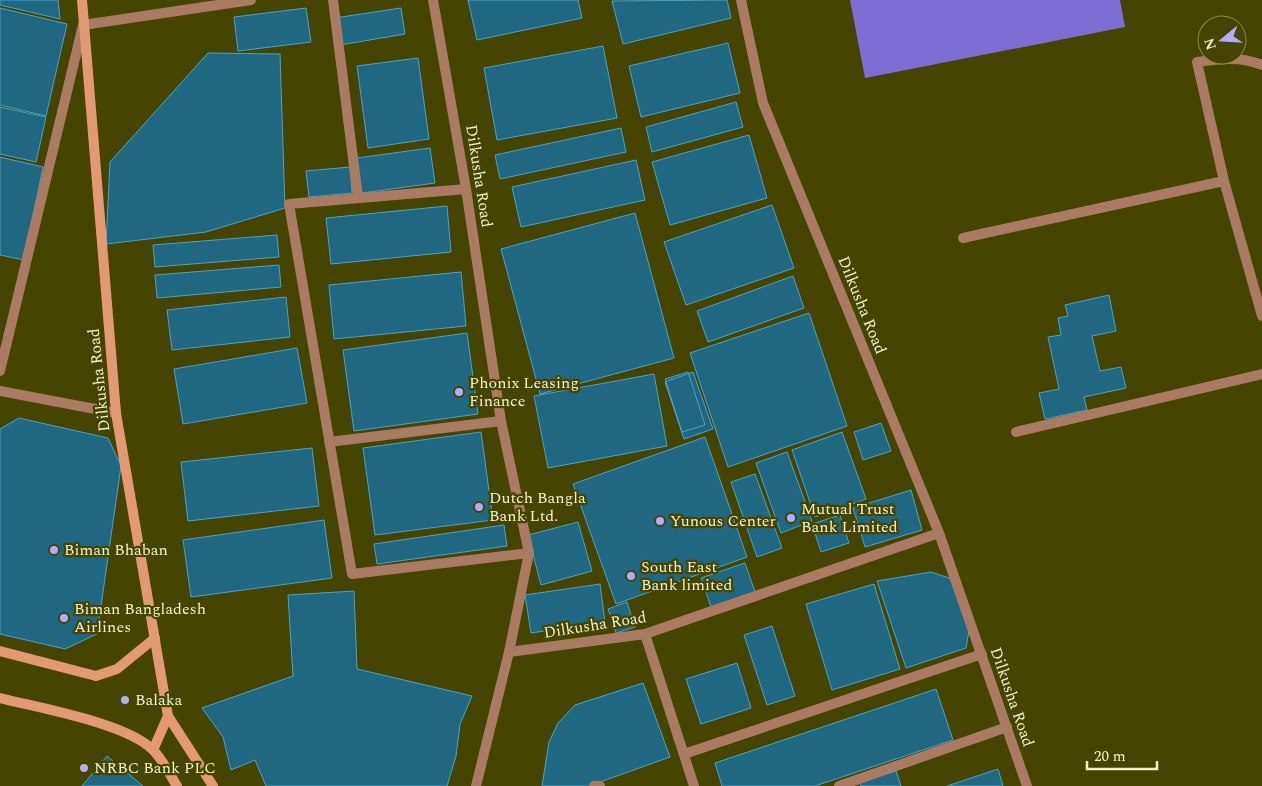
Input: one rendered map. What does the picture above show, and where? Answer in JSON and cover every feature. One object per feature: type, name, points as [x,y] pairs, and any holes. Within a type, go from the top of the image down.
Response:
[{"type":"main road","name":"Dilkusha Road","points":[[82,0],[116,413],[168,716]]},
{"type":"main road","points":[[0,651],[96,676],[117,669],[155,638]]},
{"type":"main road","points":[[0,698],[97,722],[124,733],[153,750],[177,786]]},
{"type":"main road","points":[[153,750],[168,716]]},
{"type":"main road","points":[[168,716],[213,786]]},
{"type":"street","points":[[0,371],[83,25],[251,0]]},
{"type":"street","points":[[333,0],[358,198]]},
{"type":"street","name":"Dilkusha Road","points":[[433,0],[466,189],[501,421],[529,553],[476,786]]},
{"type":"street","name":"Dilkusha Road","points":[[741,0],[763,103],[939,533],[1027,786]]},
{"type":"street","points":[[1262,65],[1255,62],[1224,59],[1197,62],[1224,182],[1262,316]]},
{"type":"street","points":[[963,238],[1224,182]]},
{"type":"street","points":[[466,189],[289,204],[352,574],[529,553]]},
{"type":"street","points":[[1016,432],[1262,374]]},
{"type":"street","points":[[0,391],[116,413]]},
{"type":"street","points":[[330,442],[501,421]]},
{"type":"street","name":"Dilkusha Road","points":[[508,652],[645,634],[939,533]]},
{"type":"street","points":[[645,634],[694,786]]},
{"type":"street","points":[[684,754],[982,654]]},
{"type":"street","points":[[839,786],[1007,728]]},
{"type":"street","points":[[594,786],[600,786]]},
{"type":"shaded area","points":[[850,0],[1120,0],[1125,27],[865,78]]},
{"type":"building","points":[[0,0],[58,0],[60,19],[0,5]]},
{"type":"building","points":[[468,0],[578,0],[582,18],[477,40]]},
{"type":"building","points":[[727,0],[731,18],[623,44],[612,1]]},
{"type":"building","points":[[0,8],[67,24],[46,116],[0,105]]},
{"type":"building","points":[[306,8],[311,42],[238,51],[234,17]]},
{"type":"building","points":[[401,8],[405,34],[340,45],[335,18]]},
{"type":"building","points":[[728,43],[740,93],[641,117],[629,66]]},
{"type":"building","points":[[603,46],[617,118],[497,140],[484,68]]},
{"type":"building","points":[[208,53],[280,54],[285,208],[206,232],[106,244],[110,162]]},
{"type":"building","points":[[418,58],[429,139],[368,148],[357,66]]},
{"type":"building","points":[[736,102],[743,127],[652,152],[646,127]]},
{"type":"building","points":[[0,107],[46,117],[36,162],[0,154]]},
{"type":"building","points":[[621,128],[626,152],[500,179],[495,155]]},
{"type":"building","points":[[749,135],[767,198],[670,225],[652,162]]},
{"type":"building","points":[[430,148],[435,183],[362,193],[357,158]]},
{"type":"building","points":[[0,157],[43,167],[24,260],[0,255]]},
{"type":"building","points":[[636,160],[645,200],[521,227],[512,187]]},
{"type":"building","points":[[350,167],[352,193],[309,197],[306,171]]},
{"type":"building","points":[[772,205],[794,268],[686,305],[664,242]]},
{"type":"building","points":[[447,206],[451,252],[331,264],[326,218]]},
{"type":"building","points":[[635,213],[674,358],[540,394],[501,249]]},
{"type":"building","points":[[277,235],[279,257],[155,267],[153,245]]},
{"type":"building","points":[[279,265],[281,287],[157,298],[155,275]]},
{"type":"building","points":[[461,272],[466,326],[334,339],[329,285]]},
{"type":"building","points":[[793,276],[804,308],[708,342],[697,311]]},
{"type":"building","points":[[1109,295],[1116,331],[1092,336],[1100,371],[1121,367],[1126,388],[1084,397],[1087,410],[1045,419],[1039,393],[1059,389],[1048,337],[1061,335],[1058,318],[1068,316],[1065,305]]},
{"type":"building","points":[[286,297],[290,337],[172,350],[167,310]]},
{"type":"building","points":[[809,313],[847,426],[728,467],[690,353]]},
{"type":"building","points":[[467,333],[478,414],[354,431],[343,350]]},
{"type":"building","points":[[297,348],[307,403],[183,424],[174,369]]},
{"type":"building","points":[[688,372],[705,425],[682,432],[665,379]]},
{"type":"building","points":[[693,372],[713,429],[684,439],[665,382]]},
{"type":"building","points":[[654,374],[667,446],[548,468],[534,396]]},
{"type":"building","name":"Biman Bhaban","points":[[19,418],[108,438],[121,466],[97,634],[65,649],[0,634],[0,429]]},
{"type":"building","points":[[881,423],[891,451],[863,460],[854,432]]},
{"type":"building","points":[[481,432],[493,520],[375,535],[363,448]]},
{"type":"building","points":[[842,432],[866,499],[815,517],[792,450]]},
{"type":"building","name":"Yunous Center","points":[[705,437],[747,557],[616,604],[573,484]]},
{"type":"building","points":[[312,448],[319,506],[188,521],[181,462]]},
{"type":"building","points":[[787,452],[812,521],[781,533],[756,463]]},
{"type":"building","points":[[755,474],[782,548],[757,557],[731,482]]},
{"type":"building","points":[[911,490],[922,530],[865,547],[853,508]]},
{"type":"building","points":[[840,515],[849,543],[821,552],[812,524]]},
{"type":"building","points":[[324,520],[332,578],[191,597],[183,540]]},
{"type":"building","points":[[578,522],[592,571],[541,585],[528,535]]},
{"type":"building","points":[[504,525],[507,546],[377,564],[374,544]]},
{"type":"building","points":[[745,563],[755,592],[711,607],[701,578]]},
{"type":"building","points":[[931,572],[955,580],[969,631],[966,648],[906,668],[877,581]]},
{"type":"building","points":[[600,584],[605,622],[531,633],[525,595]]},
{"type":"building","points":[[874,584],[900,669],[832,690],[806,604]]},
{"type":"building","points":[[354,591],[357,669],[472,696],[460,724],[456,756],[447,786],[266,786],[255,760],[231,770],[223,737],[202,708],[293,676],[288,595]]},
{"type":"building","points":[[627,602],[635,627],[616,633],[608,609]]},
{"type":"building","points":[[772,626],[795,696],[767,705],[744,635]]},
{"type":"building","points":[[737,663],[751,708],[701,724],[686,679]]},
{"type":"building","points":[[643,683],[670,757],[589,786],[542,786],[549,742],[558,723],[575,705]]},
{"type":"building","points":[[936,689],[953,740],[815,786],[722,786],[715,763]]},
{"type":"building","points":[[107,756],[143,786],[82,786]]},
{"type":"building","points":[[998,769],[1003,786],[947,786]]},
{"type":"building","points":[[896,771],[901,786],[861,786],[860,782]]},
{"type":"place","name":"Phonix Leasing Finance","points":[[459,392]]},
{"type":"place","name":"Dutch Bangla Bank Ltd.","points":[[479,507]]},
{"type":"place","name":"Mutual Trust Bank Limited","points":[[791,518]]},
{"type":"place","name":"Yunous Center","points":[[660,521]]},
{"type":"place","name":"Biman Bhaban","points":[[54,550]]},
{"type":"place","name":"South East Bank limited","points":[[631,576]]},
{"type":"place","name":"Biman Bangladesh Airlines","points":[[64,618]]},
{"type":"place","name":"Balaka","points":[[125,700]]},
{"type":"place","name":"NRBC Bank PLC","points":[[84,768]]}]
